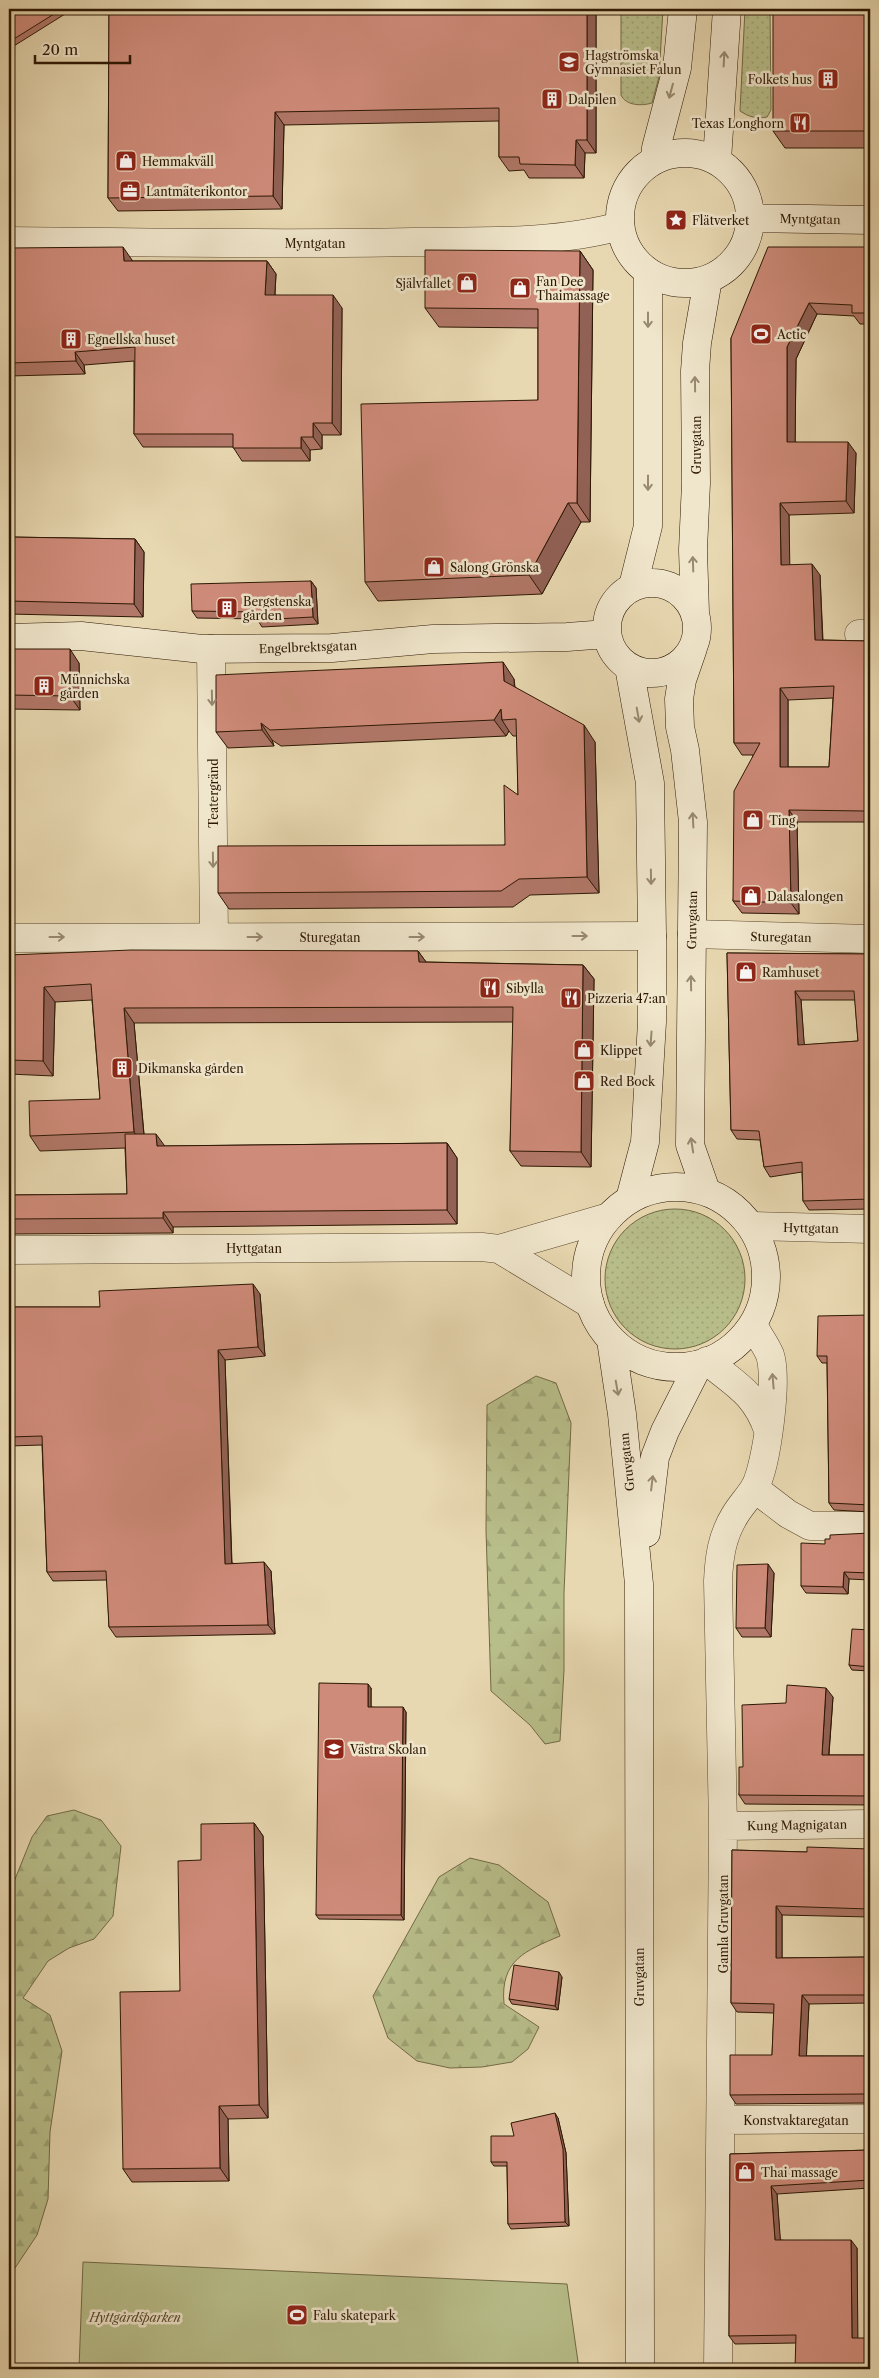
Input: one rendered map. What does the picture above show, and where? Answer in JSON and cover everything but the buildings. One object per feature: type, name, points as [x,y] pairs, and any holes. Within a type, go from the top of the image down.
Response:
[{"type":"street","points":[[655,159],[656,148],[678,68],[683,9]]},
{"type":"street","points":[[717,160],[727,9]]},
{"type":"street","points":[[676,153],[697,153],[717,160],[735,175],[746,195],[751,218],[745,244],[730,265],[708,279],[693,283],[677,283],[662,279],[648,272],[629,252],[620,226],[622,199],[634,176],[655,159],[676,153]]},
{"type":"street","name":"Myntgatan","points":[[751,218],[870,220]]},
{"type":"street","name":"Myntgatan","points":[[9,241],[439,242],[589,234],[620,226]]},
{"type":"street","points":[[633,586],[648,526],[648,272]]},
{"type":"street","name":"Gruvgatan","points":[[695,612],[693,550],[696,483],[695,371],[697,343],[708,279]]},
{"type":"street","points":[[647,582],[662,583],[676,589],[688,599],[695,612],[697,627],[692,648],[684,660],[672,669],[658,673],[643,672],[629,667],[614,653],[607,634],[607,619],[612,606],[620,594],[633,586],[647,582]]},
{"type":"street","name":"Engelbrektsgatan","points":[[9,638],[81,636],[211,649],[332,648],[433,639],[567,637],[607,634]]},
{"type":"street","name":"Gruvgatan","points":[[692,648],[682,680],[679,699],[680,728],[685,750],[693,822],[690,1145],[706,1191]]},
{"type":"street","name":"Teatergränd","points":[[211,649],[214,937]]},
{"type":"street","points":[[629,667],[650,783],[652,936],[652,1022],[645,1142],[630,1199]]},
{"type":"street","name":"Sturegatan","points":[[692,934],[870,939]]},
{"type":"street","name":"Sturegatan","points":[[9,938],[652,936]]},
{"type":"street","points":[[667,1187],[706,1191],[724,1200],[739,1211],[760,1241],[766,1275],[761,1310],[752,1325],[728,1351],[703,1363],[668,1367],[652,1364],[637,1358],[612,1340],[599,1323],[590,1304],[586,1286],[586,1267],[590,1249],[598,1232],[609,1216],[630,1199],[667,1187]]},
{"type":"street","name":"Hyttgatan","points":[[9,1250],[472,1247],[499,1249],[609,1216]]},
{"type":"street","name":"Hyttgatan","points":[[751,1226],[870,1229]]},
{"type":"street","name":"Hyttgatan","points":[[499,1249],[590,1304]]},
{"type":"street","name":"Gamla Gruvgatan","points":[[718,2369],[722,2120],[723,1826],[718,1672],[720,1553],[735,1515],[754,1488],[763,1469],[774,1388],[770,1356],[752,1325]]},
{"type":"street","name":"Gruvgatan","points":[[612,1340],[622,1414],[639,1584],[640,2369]]},
{"type":"street","points":[[703,1363],[754,1399],[768,1430]]},
{"type":"street","name":"Gruvgatan","points":[[639,1584],[655,1457],[665,1431],[703,1363]]},
{"type":"street","points":[[754,1488],[788,1514],[810,1526],[870,1526]]},
{"type":"street","name":"Kung Magnigatan","points":[[723,1826],[870,1824]]},
{"type":"street","name":"Konstvaktaregatan","points":[[722,2120],[870,2119]]},
{"type":"green space","points":[[621,9],[663,9],[659,77],[652,103],[639,105],[630,103],[623,99],[621,95]]},
{"type":"green space","points":[[745,9],[770,9],[771,110],[767,117],[753,117],[740,111]]},
{"type":"green space","points":[[675,1209],[689,1210],[702,1214],[714,1220],[725,1229],[734,1240],[740,1252],[744,1265],[744,1293],[740,1306],[734,1318],[725,1329],[714,1338],[702,1344],[689,1348],[675,1349],[661,1348],[648,1344],[636,1338],[625,1329],[616,1318],[610,1306],[606,1293],[605,1279],[606,1265],[610,1252],[616,1240],[625,1229],[636,1220],[648,1214],[661,1210]]},
{"type":"green space","points":[[536,1376],[556,1383],[571,1423],[564,1593],[564,1670],[560,1741],[545,1744],[530,1725],[491,1691],[486,1530],[487,1405]]},
{"type":"green space","points":[[74,1810],[101,1820],[121,1846],[113,1916],[94,1939],[69,1948],[48,1961],[23,1998],[50,2015],[62,2051],[50,2132],[48,2199],[37,2235],[9,2277],[9,1894],[32,1837],[47,1816]]},
{"type":"green space","points":[[470,1858],[499,1865],[548,1902],[560,1936],[536,1947],[517,1959],[506,1977],[504,2004],[539,2027],[528,2049],[512,2062],[482,2067],[450,2068],[417,2061],[388,2038],[373,1996],[439,1877]]},
{"type":"green space","name":"Hyttgårdsparken","points":[[83,2262],[567,2284],[579,2369],[79,2369]]},
{"type":"place","name":"Hagströmska Gymnasiet Falun","points":[[569,62]]},
{"type":"place","name":"Folkets hus","points":[[828,79]]},
{"type":"place","name":"Dalpilen","points":[[552,99]]},
{"type":"place","name":"Texas Longhorn","points":[[800,123]]},
{"type":"place","name":"Hemmakväll","points":[[126,161]]},
{"type":"place","name":"Lantmäterikontor","points":[[130,191]]},
{"type":"place","name":"Flätverket","points":[[676,220]]},
{"type":"place","name":"Självfallet","points":[[467,283]]},
{"type":"place","name":"Fan Dee Thaimassage","points":[[520,288]]},
{"type":"place","name":"Actic","points":[[761,334]]},
{"type":"place","name":"Egnellska huset","points":[[71,339]]},
{"type":"place","name":"Salong Grönska","points":[[434,567]]},
{"type":"place","name":"Bergstenska gården","points":[[227,608]]},
{"type":"place","name":"Münnichska gården","points":[[44,686]]},
{"type":"place","name":"Ting","points":[[753,820]]},
{"type":"place","name":"Dalasalongen","points":[[751,896]]},
{"type":"place","name":"Ramhuset","points":[[746,972]]},
{"type":"place","name":"Sibylla","points":[[490,988]]},
{"type":"place","name":"Pizzeria 47:an","points":[[571,998]]},
{"type":"place","name":"Klippet","points":[[584,1050]]},
{"type":"place","name":"Dikmanska gården","points":[[122,1068]]},
{"type":"place","name":"Red Bock","points":[[584,1081]]},
{"type":"place","name":"Västra Skolan","points":[[334,1749]]},
{"type":"place","name":"Thai massage","points":[[745,2172]]},
{"type":"place","name":"Falu skatepark","points":[[297,2315]]}]
